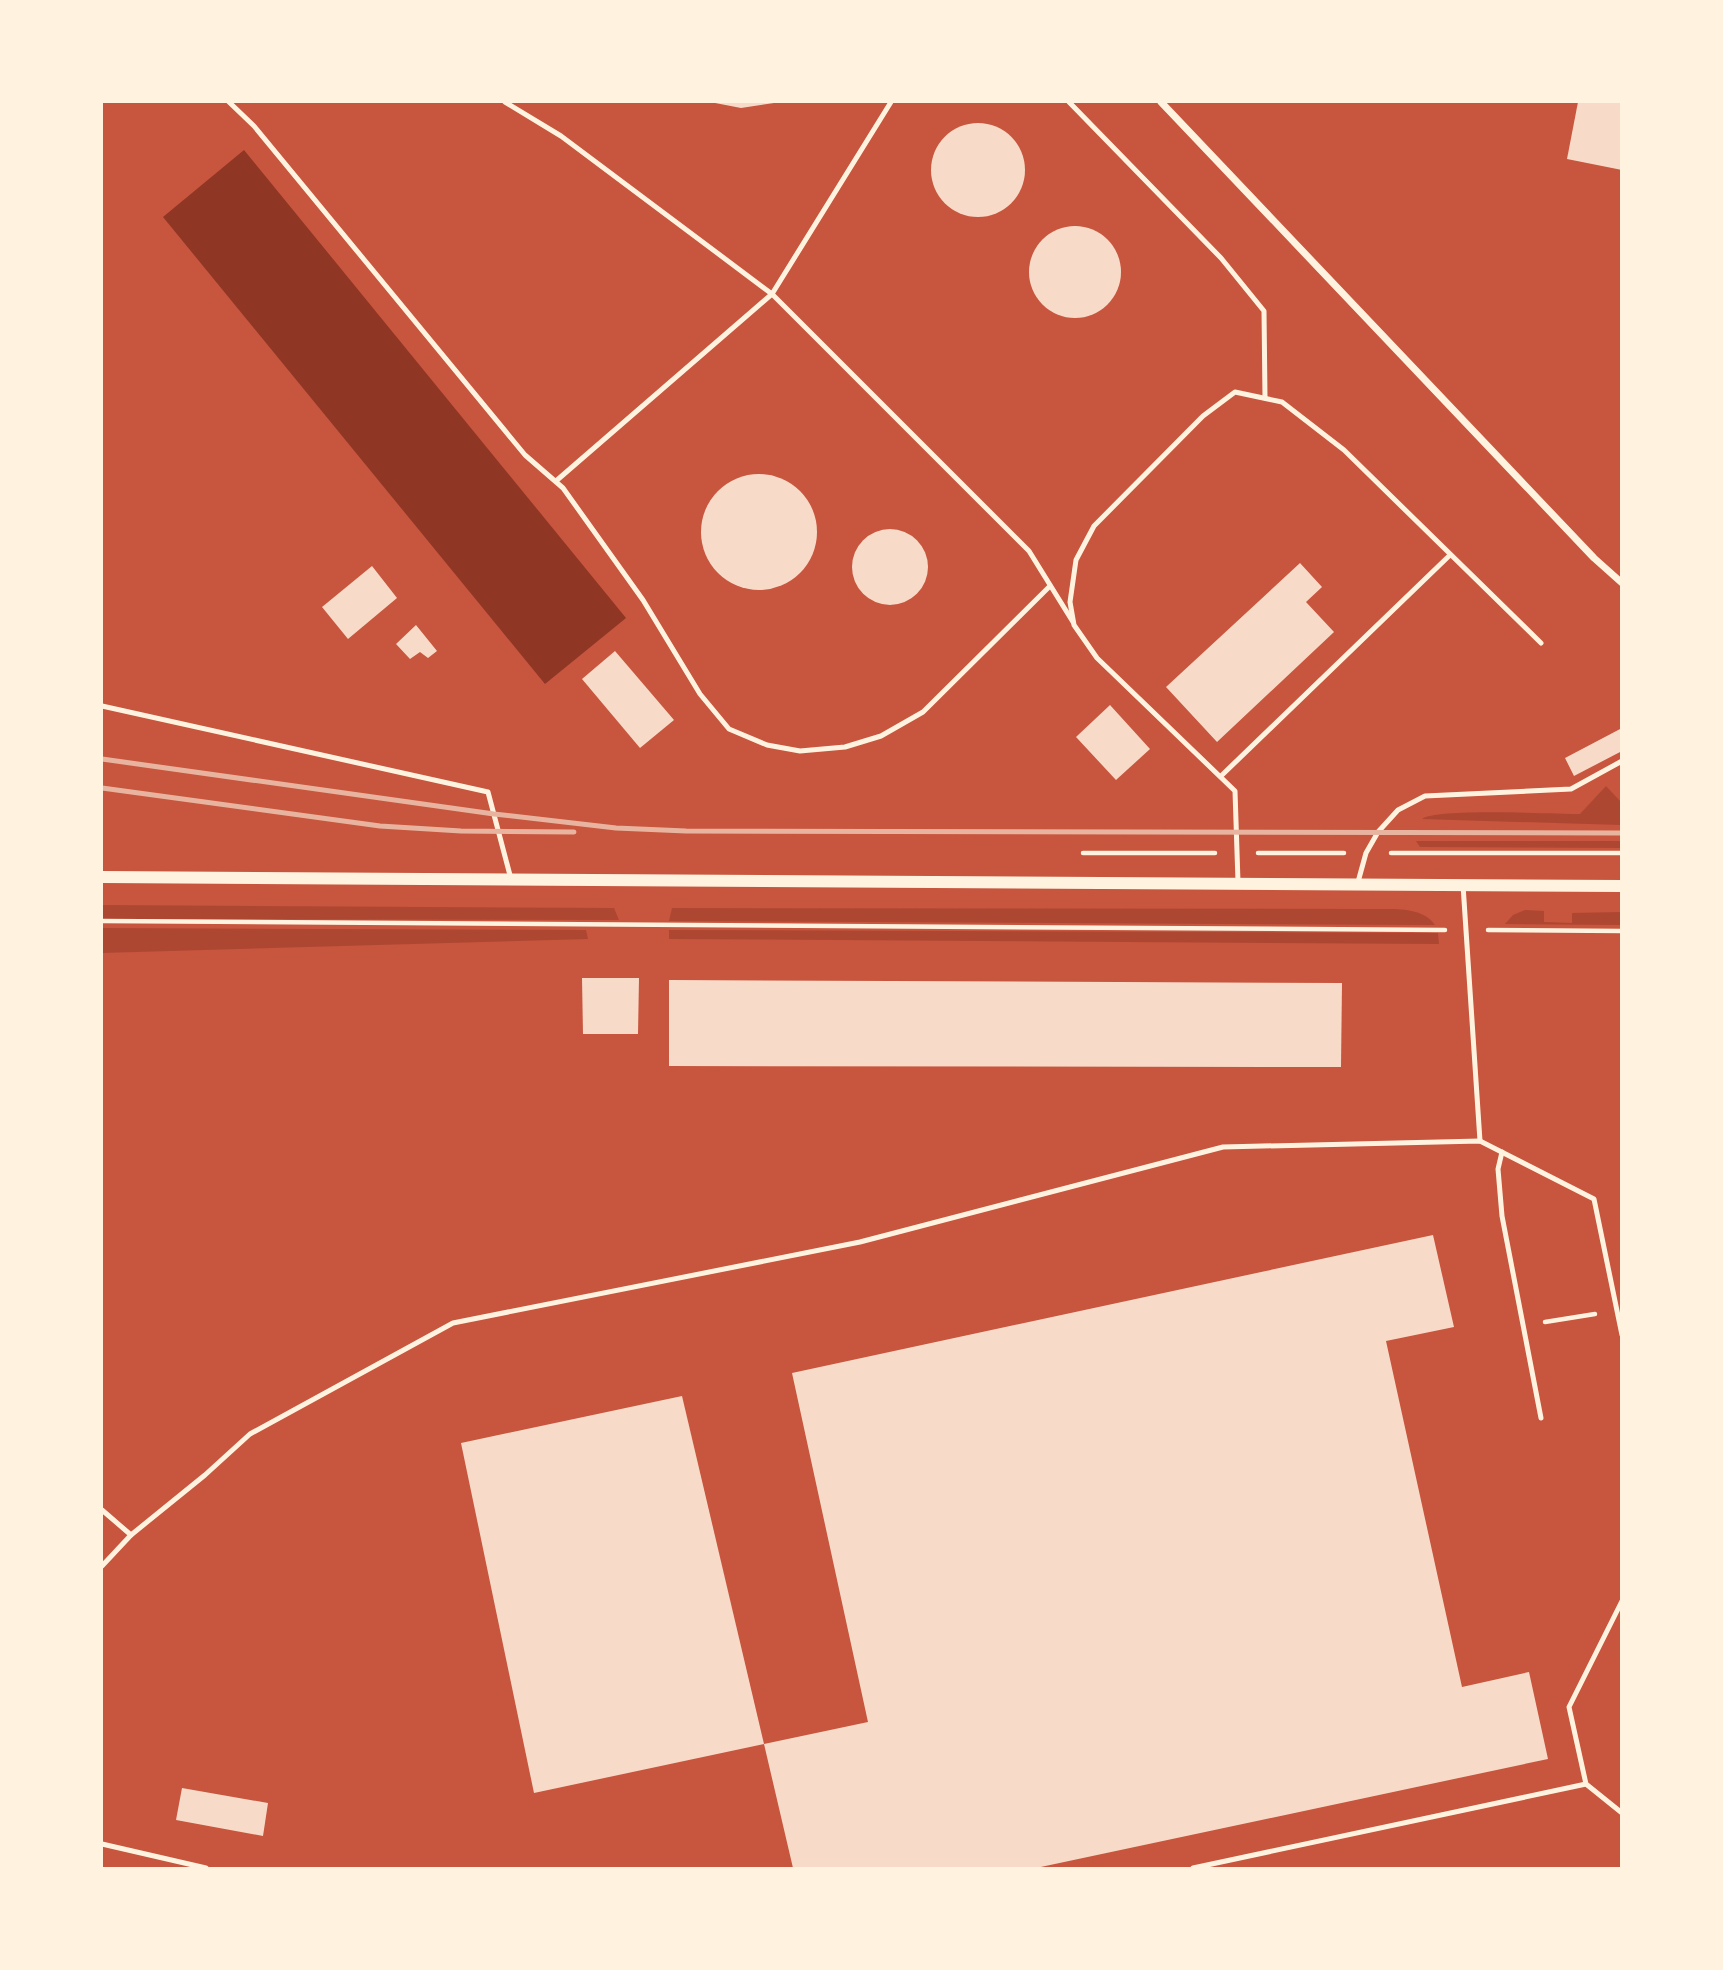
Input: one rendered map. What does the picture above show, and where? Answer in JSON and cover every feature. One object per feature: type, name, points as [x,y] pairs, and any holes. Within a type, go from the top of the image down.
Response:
[{"type":"street","points":[[1161,102],[1594,558],[1622,583]]},
{"type":"street","points":[[102,877],[1622,886]]},
{"type":"lane","points":[[229,102],[262,136],[525,455],[564,488],[643,600],[700,694],[729,729],[767,745],[800,751],[845,747],[881,736],[923,712],[1050,586]]},
{"type":"lane","points":[[505,102],[561,136],[772,294],[1029,551],[1097,657],[1235,791],[1238,882]]},
{"type":"lane","points":[[556,481],[772,294],[891,102]]},
{"type":"lane","points":[[1069,102],[1221,258],[1264,311],[1265,398]]},
{"type":"lane","points":[[1074,625],[1070,602],[1076,560],[1094,526],[1202,416],[1235,392],[1282,402],[1343,450],[1541,643]]},
{"type":"lane","points":[[1221,776],[1450,555]]},
{"type":"lane","points":[[102,706],[488,792],[511,879]]},
{"type":"lane","points":[[1358,883],[1366,853],[1378,832],[1398,810],[1425,796],[1571,789],[1622,761]]},
{"type":"lane","points":[[1463,883],[1480,1141]]},
{"type":"lane","points":[[102,1566],[131,1535],[205,1475],[250,1434],[453,1323],[860,1242],[1223,1147],[1480,1141],[1594,1199],[1622,1335]]},
{"type":"lane","points":[[1502,1152],[1498,1169],[1502,1216],[1541,1418]]},
{"type":"lane","points":[[102,1510],[131,1535]]},
{"type":"lane","points":[[1622,1601],[1569,1707],[1586,1784],[1622,1813]]},
{"type":"lane","points":[[1192,1868],[1586,1784]]},
{"type":"lane","points":[[102,1844],[206,1868]]},
{"type":"path","points":[[102,922],[1622,931]]},
{"type":"path","points":[[1523,1326],[1616,1310]]},
{"type":"shaded area","points":[[244,150],[626,618],[545,684],[163,217]]},
{"type":"shaded area","points":[[1606,786],[1621,801],[1621,825],[1422,819],[1472,813],[1580,814]]},
{"type":"shaded area","points":[[1416,841],[1621,841],[1622,848],[1420,847]]},
{"type":"shaded area","points":[[102,905],[614,908],[619,920],[102,919]]},
{"type":"shaded area","points":[[672,908],[1392,909],[1421,914],[1435,925],[669,921]]},
{"type":"shaded area","points":[[1525,910],[1544,911],[1544,922],[1572,923],[1572,913],[1621,912],[1621,925],[1505,924],[1513,915]]},
{"type":"shaded area","points":[[102,928],[586,930],[588,939],[102,953]]},
{"type":"shaded area","points":[[669,930],[1438,933],[1439,944],[669,939]]},
{"type":"building","points":[[710,102],[774,102],[774,103],[741,108]]},
{"type":"building","points":[[1578,102],[1622,102],[1622,170],[1567,159]]},
{"type":"building","points":[[978,123],[996,127],[1011,137],[1021,152],[1025,170],[1021,188],[1011,203],[996,213],[978,217],[960,213],[945,203],[935,188],[931,170],[935,152],[945,137],[960,127]]},
{"type":"building","points":[[1075,226],[1093,229],[1108,239],[1118,254],[1121,272],[1118,290],[1108,305],[1093,315],[1075,318],[1057,315],[1042,305],[1032,290],[1029,272],[1032,254],[1042,239],[1057,229]]},
{"type":"building","points":[[759,474],[781,478],[800,491],[813,510],[817,532],[813,554],[800,573],[781,586],[759,590],[737,586],[718,573],[705,554],[701,532],[705,510],[718,491],[737,478]]},
{"type":"building","points":[[883,529],[897,529],[911,535],[922,546],[928,567],[925,582],[917,594],[897,605],[883,605],[869,599],[858,588],[852,574],[852,560],[858,546],[869,535]]},
{"type":"building","points":[[1300,563],[1322,587],[1306,602],[1334,632],[1217,742],[1166,687]]},
{"type":"building","points":[[372,566],[397,598],[348,639],[322,607]]},
{"type":"building","points":[[416,625],[437,651],[428,658],[420,652],[410,659],[396,644]]},
{"type":"building","points":[[615,651],[674,720],[640,748],[582,679]]},
{"type":"building","points":[[1110,705],[1150,749],[1116,780],[1076,737]]},
{"type":"building","points":[[1622,728],[1622,751],[1574,776],[1565,758]]},
{"type":"building","points":[[582,978],[639,978],[638,1034],[583,1034]]},
{"type":"building","points":[[669,980],[1342,983],[1341,1067],[669,1066]]},
{"type":"building","points":[[1433,1235],[1454,1327],[1386,1341],[1462,1687],[1529,1672],[1548,1759],[1036,1868],[793,1868],[764,1744],[868,1722],[792,1373]]},
{"type":"building","points":[[682,1396],[764,1744],[534,1793],[461,1443]]},
{"type":"building","points":[[182,1788],[268,1803],[263,1836],[176,1820]]},
{"type":"railway","points":[[102,759],[494,814],[616,828],[686,831],[1622,833]]},
{"type":"railway","points":[[102,788],[380,826],[461,831],[574,832]]}]
